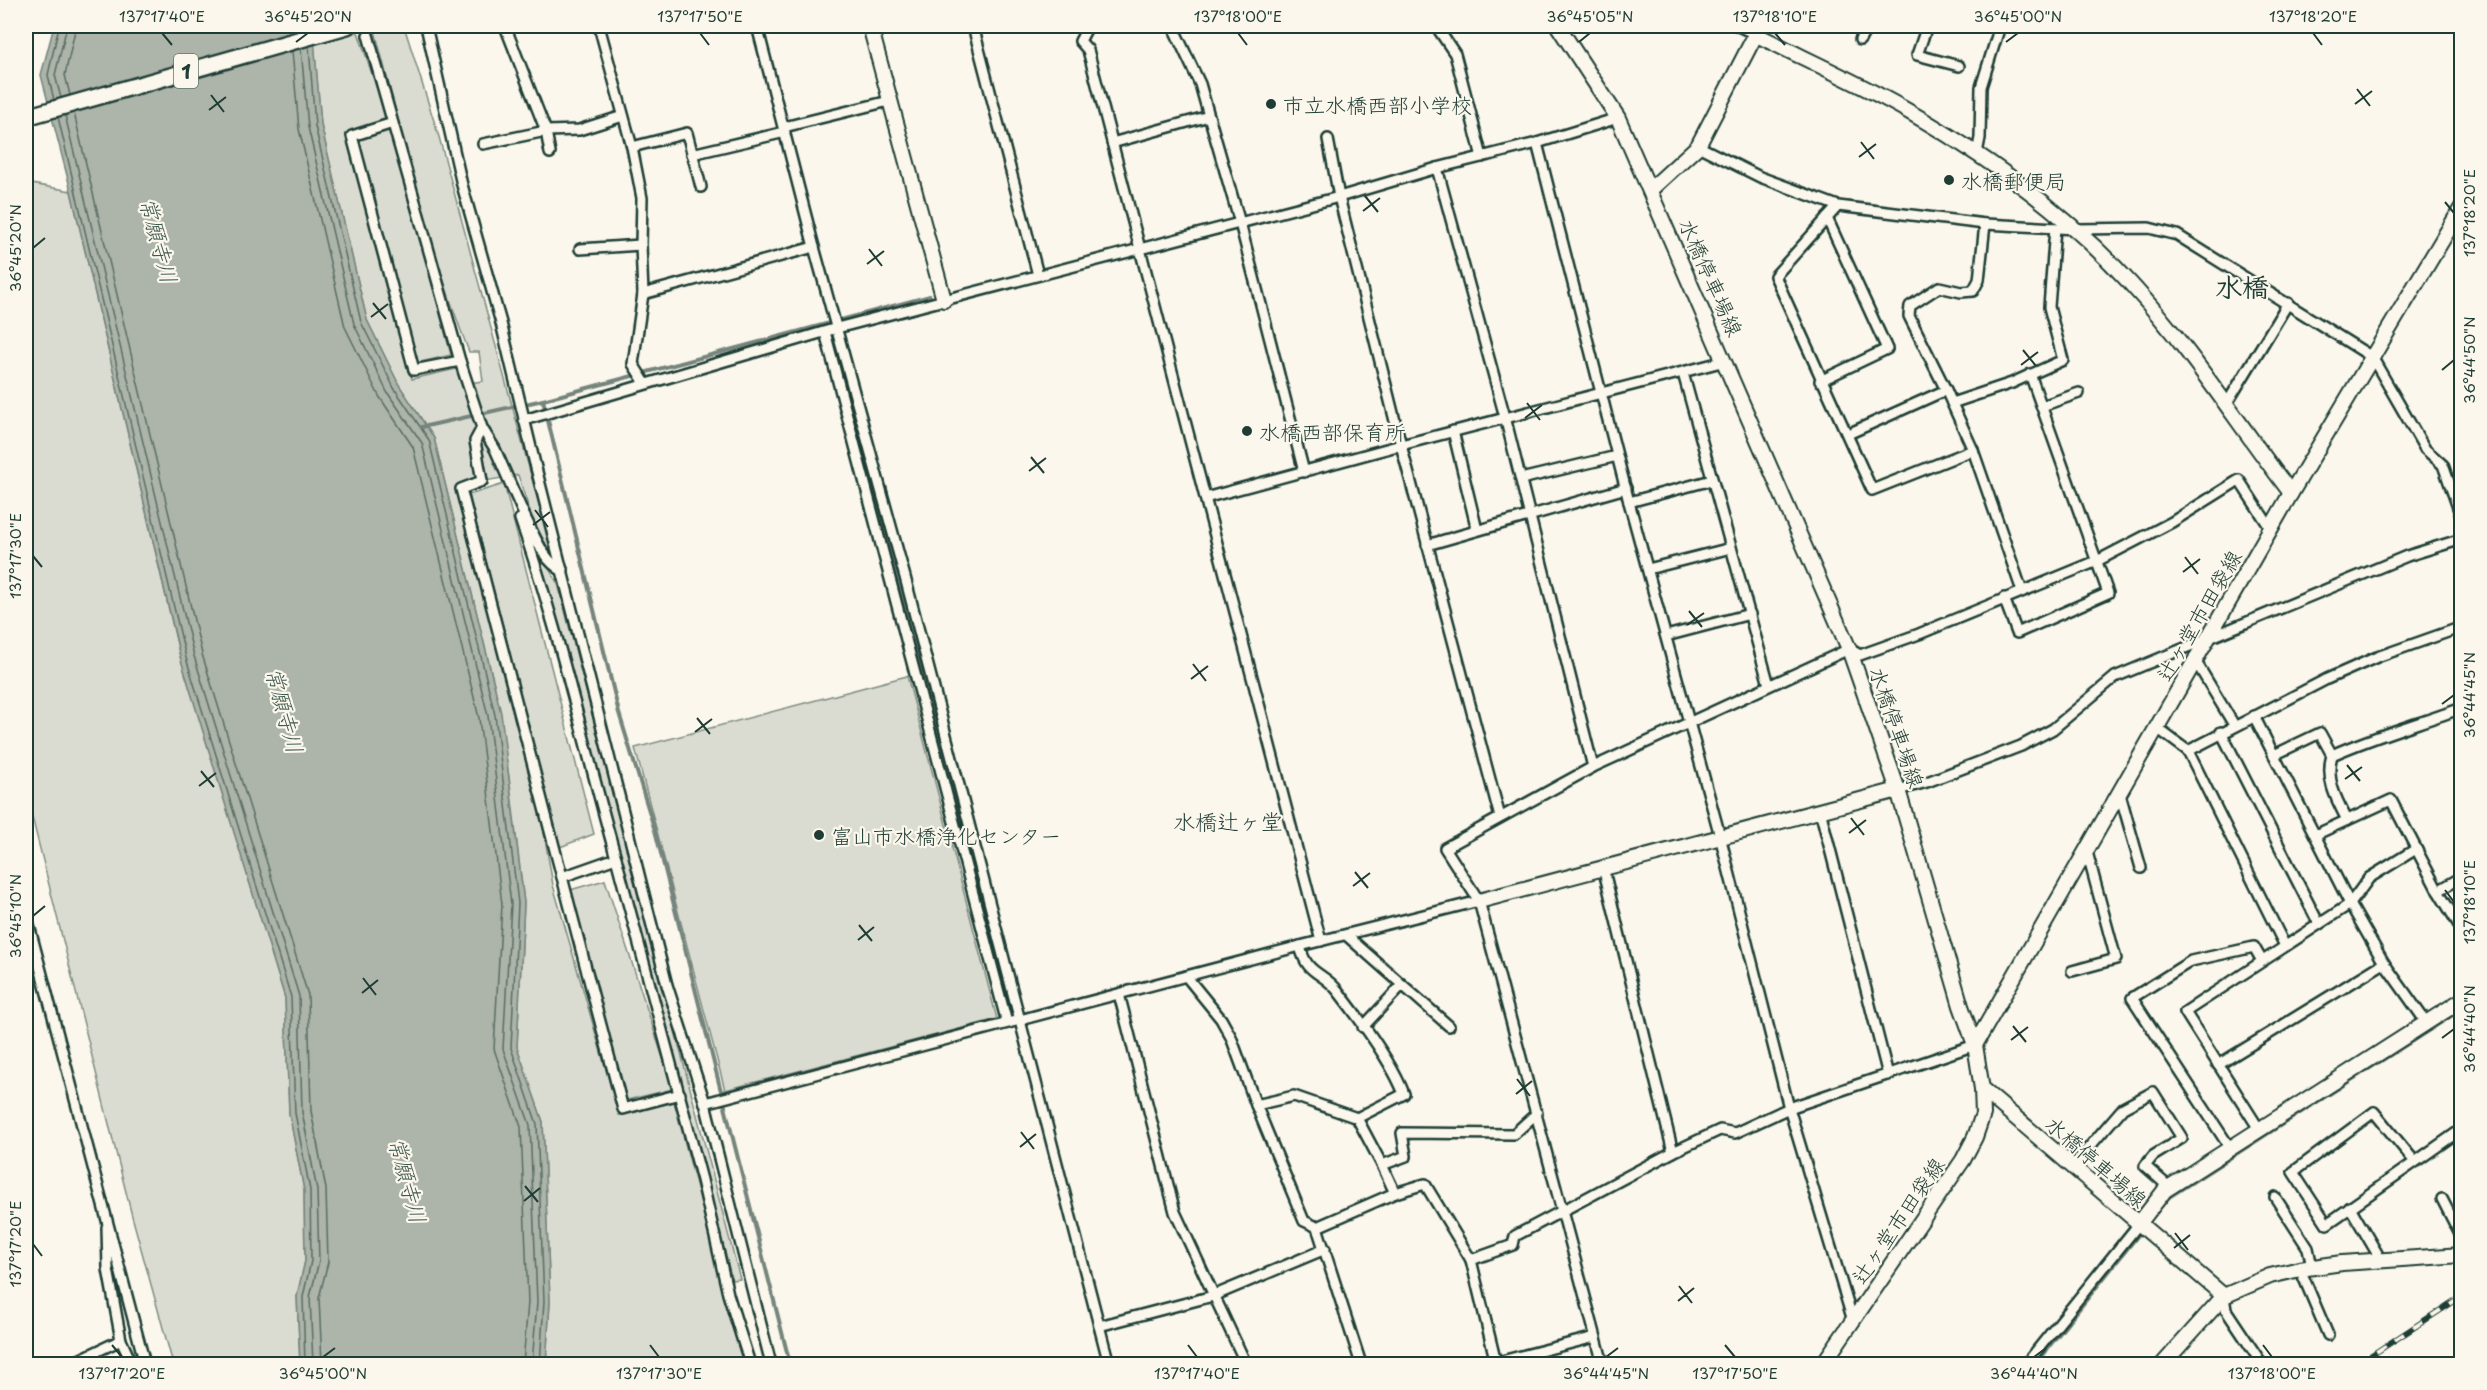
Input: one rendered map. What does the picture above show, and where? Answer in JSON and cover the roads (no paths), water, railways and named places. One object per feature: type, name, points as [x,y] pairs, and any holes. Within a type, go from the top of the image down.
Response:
[{"type":"main road","name":"1","points":[[26,117],[347,26]]},
{"type":"main road","points":[[870,26],[944,300]]},
{"type":"main road","name":"水橋停車場線","points":[[1558,26],[1618,118],[1651,189],[1849,649],[1898,790],[1961,1006],[1975,1045],[1982,1089],[2138,1225],[2224,1296]]},
{"type":"main road","points":[[1651,189],[1698,146],[1758,30],[1904,109],[1977,153],[2014,179],[2076,229],[2163,320],[2291,494]]},
{"type":"main road","name":"辻ヶ堂市田袋線","points":[[1975,1045],[2291,494],[2462,207]]},
{"type":"main road","points":[[1479,901],[1898,790]]},
{"type":"main road","points":[[2138,1225],[2169,1187],[2462,1000]]},
{"type":"main road","name":"辻ヶ堂市田袋線","points":[[1823,1365],[1963,1160],[1975,1137],[1983,1114],[1982,1089]]},
{"type":"main road","points":[[2163,1365],[2224,1296],[2270,1276],[2306,1268],[2381,1260],[2462,1256]]},
{"type":"street","points":[[426,26],[462,184],[501,323],[667,985],[705,1103],[771,1365]]},
{"type":"street","points":[[505,26],[546,131],[550,153]]},
{"type":"street","points":[[599,26],[632,147],[642,198],[643,294],[633,364],[645,383]]},
{"type":"street","points":[[757,26],[814,247],[905,577],[1109,1365]]},
{"type":"street","points":[[973,26],[1038,275]]},
{"type":"street","points":[[1088,26],[1080,41],[1088,50],[1321,940]]},
{"type":"street","points":[[1436,26],[1455,54],[1482,157]]},
{"type":"street","points":[[1738,26],[1758,30]]},
{"type":"street","points":[[1860,40],[1868,26]]},
{"type":"street","points":[[1928,26],[1917,55],[1959,66]]},
{"type":"street","points":[[1977,153],[1980,138],[1981,87],[2000,26]]},
{"type":"street","points":[[1174,29],[1200,84],[1240,224],[1304,472]]},
{"type":"street","points":[[368,35],[460,361],[482,428],[495,449],[525,517],[546,556],[553,566],[563,571]]},
{"type":"street","points":[[693,154],[889,101]]},
{"type":"street","points":[[483,144],[546,131],[579,130],[623,116]]},
{"type":"street","points":[[1112,143],[1209,116]]},
{"type":"street","points":[[524,420],[837,328],[1240,224],[1437,168],[1538,143],[1618,118]]},
{"type":"street","points":[[393,123],[352,136],[414,370],[460,361]]},
{"type":"street","points":[[632,147],[687,133],[701,187]]},
{"type":"street","points":[[1328,139],[1339,197],[1401,445],[1500,817]]},
{"type":"street","points":[[1538,143],[1600,393],[1690,721],[1789,1108],[1853,1321]]},
{"type":"street","points":[[1698,146],[1760,177],[1838,206],[1985,224],[2076,229],[2149,228],[2177,236],[2373,357],[2424,450],[2443,465],[2462,519]]},
{"type":"street","points":[[1437,168],[1505,417],[1593,767]]},
{"type":"street","points":[[1838,206],[1775,276],[1820,381],[1848,434],[1872,490],[1973,450]]},
{"type":"street","points":[[1820,381],[1887,349],[1827,218]]},
{"type":"street","points":[[1985,224],[1979,280],[1973,291],[1961,292],[1939,287],[1910,306],[1909,316],[1973,450],[2022,591]]},
{"type":"street","points":[[1952,404],[2063,360],[2049,307],[2055,228]]},
{"type":"street","points":[[580,249],[641,245]]},
{"type":"street","points":[[643,294],[814,247]]},
{"type":"street","points":[[2226,405],[2288,303]]},
{"type":"street","points":[[825,332],[1007,1023]]},
{"type":"street","points":[[1205,498],[1505,417],[1725,361]]},
{"type":"street","points":[[1683,373],[1769,685]]},
{"type":"street","points":[[2004,598],[2017,633],[2108,593],[2030,374]]},
{"type":"street","points":[[1848,434],[1946,390]]},
{"type":"street","points":[[2042,406],[2079,393]]},
{"type":"street","points":[[482,428],[475,441],[482,481],[461,489],[622,1109],[680,1094]]},
{"type":"street","points":[[1453,431],[1477,530]]},
{"type":"street","points":[[1521,479],[1617,456]]},
{"type":"street","points":[[1629,502],[1712,480]]},
{"type":"street","points":[[1603,1365],[1479,901],[1445,848],[1593,767],[1849,649],[1860,655],[1919,634],[2097,561],[2172,522],[2239,480],[2271,529]]},
{"type":"street","points":[[1428,545],[1530,514],[1626,489]]},
{"type":"street","points":[[525,517],[520,519],[544,590],[583,742],[680,1094],[729,1294],[750,1365]]},
{"type":"street","points":[[1898,790],[1927,782],[2021,746],[2053,729],[2115,677],[2407,556],[2462,539]]},
{"type":"street","points":[[1648,569],[1731,548]]},
{"type":"street","points":[[1666,636],[1750,614]]},
{"type":"street","points":[[2188,751],[2234,725],[2377,657],[2462,627]]},
{"type":"street","points":[[2196,662],[2234,725]]},
{"type":"street","points":[[2332,755],[2372,737],[2462,708]]},
{"type":"street","points":[[2254,716],[2349,903],[2384,963],[2426,1022]]},
{"type":"street","points":[[2157,728],[2188,751],[2285,946]]},
{"type":"street","points":[[2221,732],[2319,924]]},
{"type":"street","points":[[2274,755],[2320,733],[2332,755],[2329,765],[2332,790],[2347,820]]},
{"type":"street","points":[[2120,795],[2141,868]]},
{"type":"street","points":[[2315,835],[2391,800],[2438,891],[2462,930]]},
{"type":"street","points":[[1820,810],[1888,1075]]},
{"type":"street","points":[[2259,1129],[2185,1012],[2349,903],[2369,878],[2416,849]]},
{"type":"street","points":[[2072,971],[2116,959],[2087,852]]},
{"type":"street","points":[[562,877],[616,858]]},
{"type":"street","points":[[1603,867],[1673,1152]]},
{"type":"street","points":[[2438,891],[2462,877]]},
{"type":"street","points":[[705,1103],[1321,940],[1479,901]]},
{"type":"street","points":[[26,914],[145,1365]]},
{"type":"street","points":[[1346,935],[1449,1026]]},
{"type":"street","points":[[1300,946],[1304,963],[1336,989],[1400,1084],[1404,1094],[1357,1118]]},
{"type":"street","points":[[2230,1148],[2132,998],[2190,961],[2254,947],[2262,961]]},
{"type":"street","points":[[2218,1065],[2384,963]]},
{"type":"street","points":[[1186,976],[1221,1019],[1231,1037],[1256,1105],[1304,1221],[1317,1227],[1361,1365]]},
{"type":"street","points":[[1363,1027],[1402,985]]},
{"type":"street","points":[[1119,994],[1175,1212],[1246,1365]]},
{"type":"street","points":[[1471,1260],[1513,1245],[1515,1236],[1673,1152],[1720,1130],[1735,1133],[1789,1108],[1975,1045]]},
{"type":"street","points":[[2072,1167],[2123,1108],[2152,1092],[2182,1138],[2153,1156],[2145,1166],[2169,1187]]},
{"type":"street","points":[[1256,1105],[1294,1096],[1357,1118],[1395,1193]]},
{"type":"street","points":[[2415,1161],[2374,1112],[2293,1172],[2327,1224],[2462,1129]]},
{"type":"street","points":[[1382,1166],[1406,1156],[1402,1133],[1514,1134],[1537,1113]]},
{"type":"street","points":[[1317,1227],[1395,1193],[1425,1184],[1471,1260],[1493,1364],[1595,1337]]},
{"type":"street","points":[[2275,1197],[2308,1248],[2306,1268],[2328,1335]]},
{"type":"street","points":[[2442,1199],[2462,1238]]},
{"type":"street","points":[[2350,1207],[2381,1260]]},
{"type":"street","points":[[108,1223],[106,1230],[108,1269],[121,1340],[132,1365]]},
{"type":"street","points":[[2026,1365],[2138,1225]]},
{"type":"street","points":[[1099,1326],[1213,1296],[1325,1249]]},
{"type":"street","points":[[2224,1296],[2226,1310],[2262,1365]]},
{"type":"street","points":[[70,1365],[121,1340]]},
{"type":"water","name":"常願寺川","points":[[54,26],[313,26],[321,125],[367,320],[399,385],[434,438],[501,713],[524,903],[517,1047],[543,1122],[550,1301],[546,1364],[300,1364],[297,1296],[305,1261],[304,1190],[289,1113],[285,998],[181,660],[71,191],[41,75]]},
{"type":"waterway","points":[[422,427],[543,400],[930,296]]},
{"type":"waterway","points":[[831,331],[1009,1006]]},
{"type":"waterway","points":[[543,400],[619,713],[656,834],[790,1364]]},
{"type":"waterway","points":[[2153,1216],[2169,1197],[2462,1009]]},
{"type":"waterway","points":[[2035,1364],[2143,1229]]},
{"type":"railway","points":[[2358,1364],[2462,1296]]},
{"type":"place","name":"市立水橋西部小学校","points":[[1271,104]]},
{"type":"place","name":"水橋郵便局","points":[[1949,180]]},
{"type":"place","name":"水橋西部保育所","points":[[1247,431]]},
{"type":"place","name":"富山市水橋浄化センター","points":[[819,835]]},
{"type":"district","name":"水橋","points":[[2242,285]]},
{"type":"district","name":"水橋辻ヶ堂","points":[[1228,820]]}]
